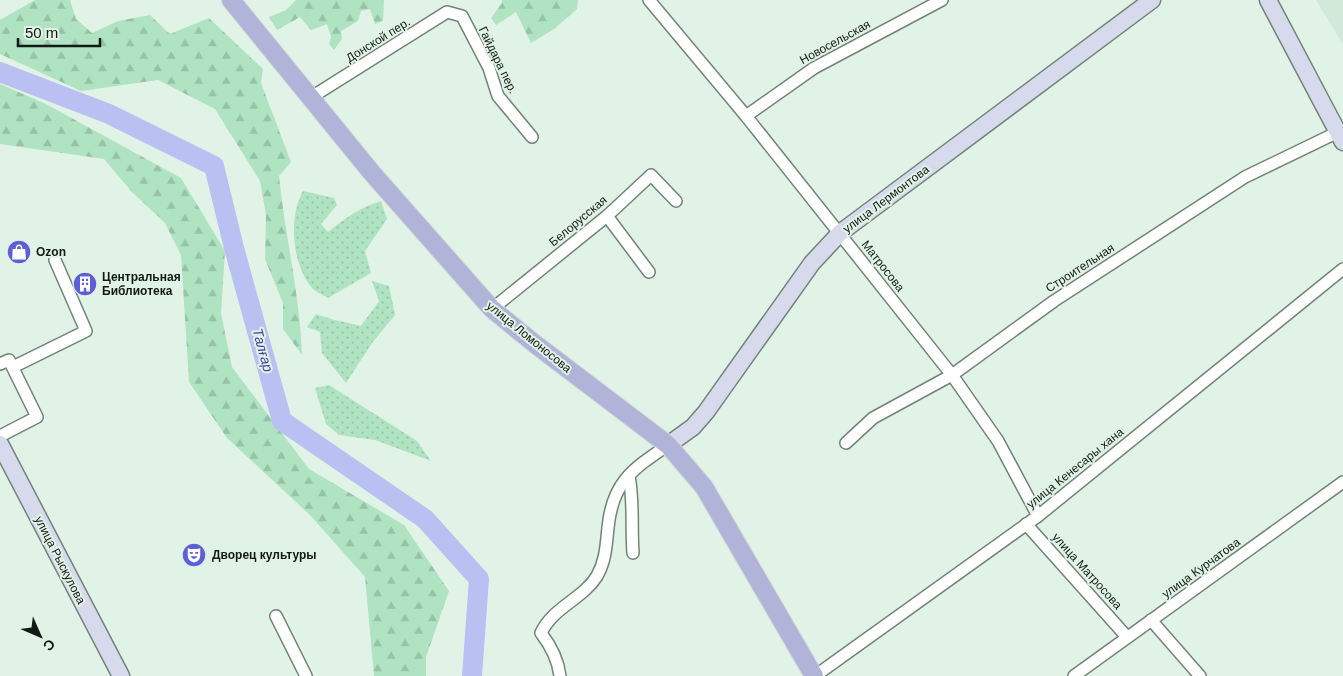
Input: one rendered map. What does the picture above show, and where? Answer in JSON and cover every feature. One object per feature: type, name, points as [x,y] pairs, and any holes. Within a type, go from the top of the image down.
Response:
[{"type":"main road","name":"улица Ломоносова","points":[[231,0],[372,173],[492,309],[668,445],[704,486],[815,676]]},
{"type":"main road","name":"улица Лермонтова","points":[[668,445],[693,428],[706,412],[812,263],[840,233],[1152,0]]},
{"type":"main road","points":[[1268,0],[1341,137]]},
{"type":"main road","name":"улица Рыскулова","points":[[0,444],[121,676]]},
{"type":"street","name":"Матросова","points":[[649,0],[746,116],[952,375],[998,441],[1038,516]]},
{"type":"street","name":"Новосельская","points":[[746,116],[814,68],[942,0]]},
{"type":"street","name":"Донской пер.","points":[[310,98],[447,12],[462,16]]},
{"type":"street","name":"Гайдара пер.","points":[[462,16],[489,68],[498,96],[532,137]]},
{"type":"street","name":"Строительная","points":[[846,442],[873,418],[952,375],[1054,301],[1245,177],[1341,137]]},
{"type":"street","name":"Белорусская","points":[[492,309],[607,216],[651,175],[676,201]]},
{"type":"street","points":[[607,216],[649,272]]},
{"type":"street","points":[[13,367],[86,331],[55,260]]},
{"type":"street","name":"улица Кенесары хана","points":[[815,676],[1038,516],[1343,269]]},
{"type":"street","points":[[0,364],[9,360],[38,417],[0,436]]},
{"type":"street","points":[[560,676],[559,666],[551,646],[542,633],[546,622],[596,577],[606,555],[613,497],[629,476],[668,445]]},
{"type":"street","points":[[629,476],[634,501],[631,522],[633,553]]},
{"type":"street","name":"улица Курчатова","points":[[1074,676],[1343,482]]},
{"type":"street","name":"улица Матросова","points":[[1026,524],[1127,637]]},
{"type":"street","points":[[276,616],[306,676]]},
{"type":"street","points":[[1151,620],[1200,676]]},
{"type":"shaded area","points":[[1316,0],[1343,0],[1343,44]]},
{"type":"green space","points":[[35,0],[70,0],[76,19],[92,33],[118,21],[150,15],[170,34],[209,18],[263,69],[261,83],[291,162],[279,176],[301,333],[302,355],[283,329],[283,303],[265,259],[266,215],[260,181],[215,109],[158,80],[81,91],[0,54],[0,20]]},
{"type":"green space","points":[[296,0],[384,0],[383,21],[375,24],[370,9],[361,11],[358,21],[341,31],[342,39],[334,50],[329,44],[331,37],[327,24],[311,30],[300,17],[277,30],[269,17],[286,10]]},
{"type":"green space","points":[[502,0],[578,0],[577,9],[554,29],[531,43],[516,12],[496,25],[491,18],[502,3]]},
{"type":"green space","points":[[0,84],[46,104],[181,178],[225,251],[221,313],[232,367],[309,469],[404,525],[449,591],[426,657],[426,676],[374,676],[365,577],[310,515],[227,438],[189,382],[181,255],[165,223],[131,191],[104,159],[0,144]]},
{"type":"green space","points":[[303,191],[334,198],[337,205],[321,224],[328,232],[353,214],[381,201],[387,219],[365,251],[371,273],[328,298],[312,288],[305,278],[296,254],[294,241],[295,214]]},
{"type":"green space","points":[[372,281],[389,286],[395,315],[372,343],[346,383],[322,353],[320,332],[307,327],[316,314],[361,326],[379,301]]},
{"type":"green space","points":[[329,385],[417,441],[431,461],[375,440],[339,435],[326,424],[315,388]]},
{"type":"waterway","name":"Талғар","points":[[0,72],[109,114],[214,166],[234,248],[282,421],[425,519],[479,579],[472,676]]},
{"type":"place","name":"Ozon","points":[[19,252]]},
{"type":"place","name":"Центральная Библиотека","points":[[85,284]]},
{"type":"place","name":"Дворец культуры","points":[[194,555]]}]
